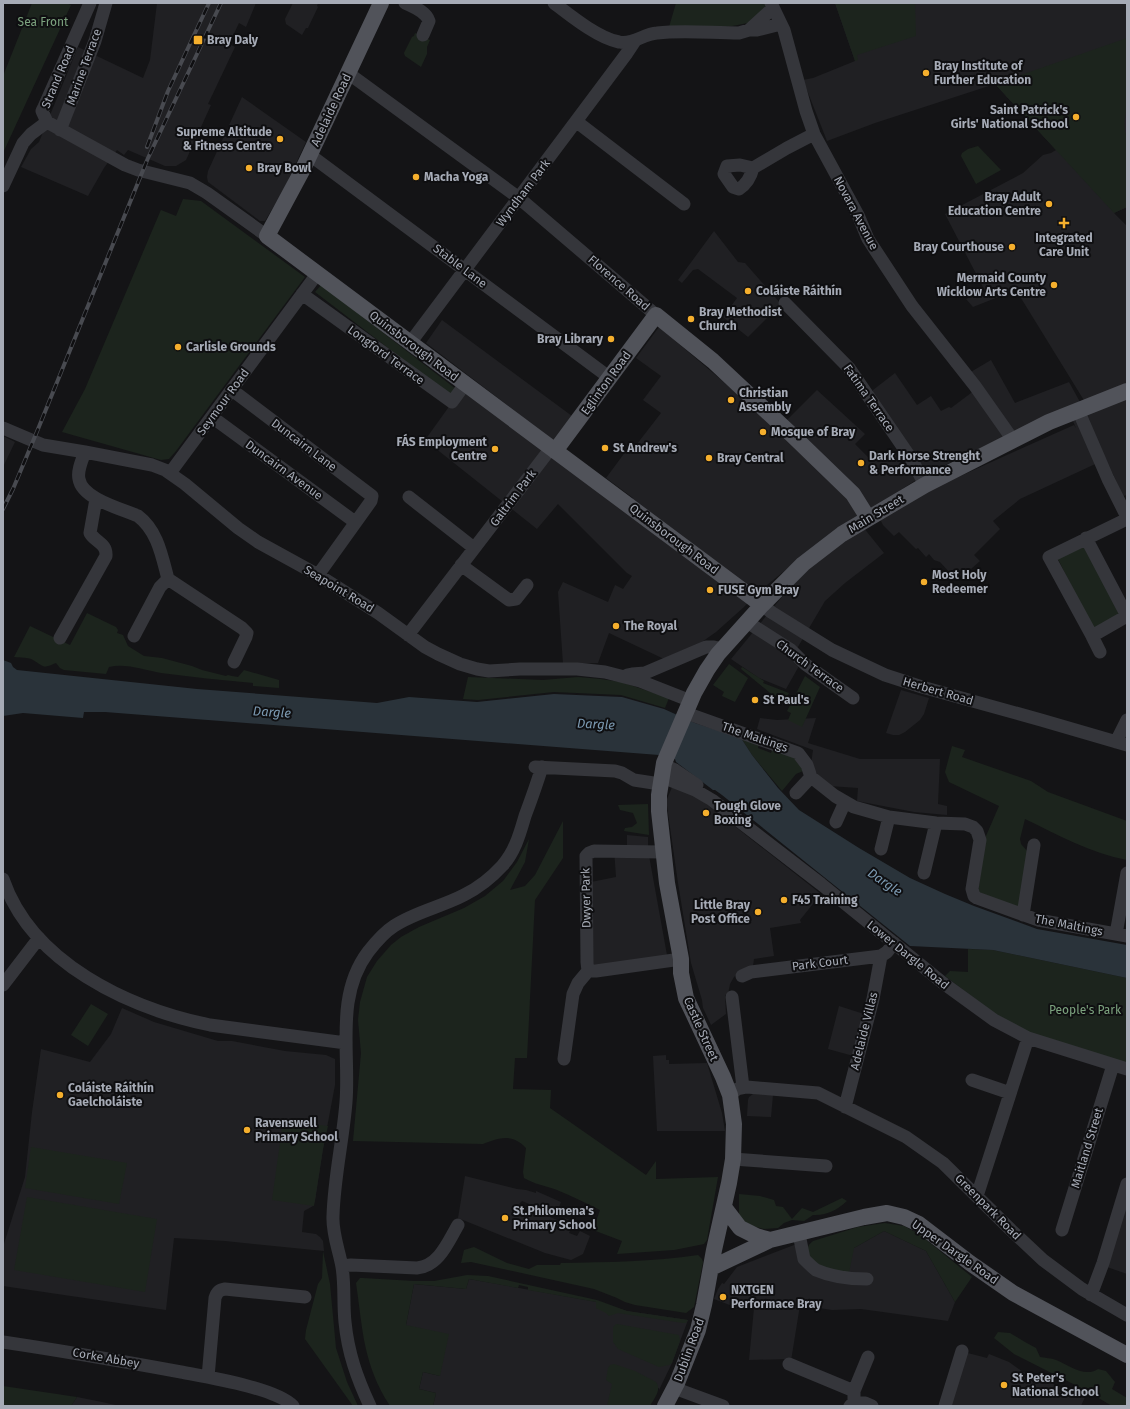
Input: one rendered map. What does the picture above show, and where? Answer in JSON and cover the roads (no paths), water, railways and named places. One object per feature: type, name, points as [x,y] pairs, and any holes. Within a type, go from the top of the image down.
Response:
[{"type":"main road","name":"Adelaide Road","points":[[267,236],[310,155],[381,3]]},
{"type":"main road","name":"Quinsborough Road","points":[[267,236],[762,605]]},
{"type":"main road","name":"Eglinton Road","points":[[553,450],[610,378],[656,315]]},
{"type":"main road","name":"Florence Road","points":[[656,315],[713,361],[792,435],[853,494],[868,518]]},
{"type":"main road","name":"Main Street","points":[[663,769],[687,711],[707,670],[723,649],[762,605],[809,558],[842,534],[925,485],[1049,422],[1127,391]]},
{"type":"main road","name":"Castle Street","points":[[663,769],[658,804],[662,852],[686,998],[723,1077],[737,1091],[733,1158],[714,1250],[712,1268]]},
{"type":"main road","points":[[724,1207],[740,1228],[756,1236],[770,1240]]},
{"type":"main road","name":"Upper Dargle Road","points":[[712,1268],[770,1240],[864,1217],[887,1213],[904,1217],[919,1224],[970,1263],[1013,1293],[1127,1355]]},
{"type":"main road","name":"Dublin Road","points":[[665,1406],[698,1330],[712,1268]]},
{"type":"street","name":"Strand Road","points":[[3,186],[23,143],[31,134],[47,122],[42,111],[90,3]]},
{"type":"street","name":"Marine Terrace","points":[[60,130],[95,41],[106,3]]},
{"type":"street","points":[[405,3],[422,12],[428,18],[429,21],[423,35]]},
{"type":"street","points":[[554,3],[598,34],[610,39],[624,42],[634,41],[653,33],[739,33],[781,24]]},
{"type":"street","points":[[749,30],[772,5]]},
{"type":"street","name":"Novara Avenue","points":[[772,5],[784,30],[806,111],[814,134],[858,215],[868,239],[912,306],[975,386],[1013,440]]},
{"type":"street","name":"Wyndham Park","points":[[410,343],[577,122],[634,41]]},
{"type":"street","name":"Florence Road","points":[[348,73],[519,198],[656,315]]},
{"type":"street","name":"Quinsborough Road","points":[[47,122],[130,167],[190,183],[207,193],[267,236]]},
{"type":"street","points":[[577,122],[684,204]]},
{"type":"street","points":[[754,168],[814,134]]},
{"type":"street","name":"Stable Lane","points":[[310,155],[610,378]]},
{"type":"street","name":"Seymour Road","points":[[170,473],[317,274]]},
{"type":"street","name":"Longford Terrace","points":[[302,294],[452,402],[465,384]]},
{"type":"street","name":"Fatima Terrace","points":[[785,303],[849,368],[912,460],[925,485]]},
{"type":"street","name":"Duncairn Lane","points":[[232,390],[370,495],[372,498],[371,502],[355,522]]},
{"type":"street","points":[[1078,410],[1127,518],[1049,557],[1100,652]]},
{"type":"street","name":"Duncairn Avenue","points":[[212,417],[355,522]]},
{"type":"street","name":"Seapoint Road","points":[[3,428],[43,446],[85,452],[152,465],[170,473],[238,528],[258,542],[318,575],[378,613],[408,635],[438,654],[460,664],[489,671],[520,669],[577,669],[605,672],[623,676],[663,690],[687,711]]},
{"type":"street","name":"Galtrim Park","points":[[408,635],[474,548],[553,450]]},
{"type":"street","points":[[85,452],[80,467],[79,479],[86,493],[96,499],[138,516],[154,533],[168,579],[242,628],[247,633],[234,662]]},
{"type":"street","points":[[409,497],[474,548]]},
{"type":"street","points":[[60,638],[106,556],[104,546],[92,537],[90,533],[96,499]]},
{"type":"street","points":[[318,575],[355,522]]},
{"type":"street","points":[[1086,538],[1127,616],[1092,636]]},
{"type":"street","points":[[462,564],[509,600],[516,599],[527,585]]},
{"type":"street","points":[[134,636],[160,587],[168,579]]},
{"type":"street","name":"Herbert Road","points":[[762,605],[832,650],[885,675],[1122,743]]},
{"type":"street","name":"Church Terrace","points":[[747,622],[791,650],[806,664],[853,698]]},
{"type":"street","points":[[623,676],[645,673],[706,647],[723,649]]},
{"type":"street","name":"The Maltings","points":[[687,711],[793,750],[801,756],[807,765],[811,777],[845,802],[864,810],[889,817],[936,823],[965,824],[973,827],[977,831],[980,840],[972,889],[974,896],[1023,915],[1038,920],[1121,935],[1127,873]]},
{"type":"street","points":[[1122,743],[1127,720]]},
{"type":"street","name":"Lower Dargle Road","points":[[346,1043],[348,998],[355,975],[367,953],[381,936],[393,926],[421,912],[464,895],[480,885],[503,865],[515,844],[538,767],[615,771],[634,780],[663,769],[712,800],[821,884],[943,983],[994,1020],[1028,1038],[1127,1069]]},
{"type":"street","points":[[796,792],[811,777]]},
{"type":"street","points":[[836,822],[845,802]]},
{"type":"street","points":[[881,849],[889,817]]},
{"type":"street","points":[[924,873],[936,823]]},
{"type":"street","name":"The Maltings","points":[[1023,915],[1034,845]]},
{"type":"street","name":"Dwyer Park","points":[[588,971],[586,856],[594,851],[662,852]]},
{"type":"street","points":[[3,879],[11,900],[19,914],[39,938],[60,958],[95,982],[116,994],[151,1009],[189,1021],[346,1043],[346,1102],[332,1218],[342,1266],[348,1345],[360,1383],[370,1406]]},
{"type":"street","points":[[3,985],[39,938]]},
{"type":"street","points":[[882,956],[894,943]]},
{"type":"street","name":"Park Court","points":[[742,976],[751,972],[882,956]]},
{"type":"street","name":"Adelaide Villas","points":[[845,1106],[873,999],[882,956]]},
{"type":"street","points":[[564,1059],[573,994],[578,983],[588,971],[680,959]]},
{"type":"street","points":[[732,997],[737,1091]]},
{"type":"street","points":[[977,1196],[1028,1038]]},
{"type":"street","name":"Maitland Street","points":[[1062,1230],[1113,1065]]},
{"type":"street","points":[[972,1080],[1010,1093]]},
{"type":"street","name":"Greenpark Road","points":[[737,1091],[767,1087],[818,1093],[857,1111],[913,1142],[943,1162],[1043,1260],[1091,1295],[1127,1315]]},
{"type":"street","points":[[733,1158],[826,1166]]},
{"type":"street","points":[[1091,1295],[1103,1264],[1127,1184]]},
{"type":"street","points":[[342,1266],[351,1265],[417,1268],[426,1266],[435,1261],[458,1225]]},
{"type":"street","points":[[801,1232],[800,1239],[804,1260],[815,1269],[828,1274],[852,1279],[867,1279]]},
{"type":"street","points":[[208,1377],[215,1298],[216,1294],[220,1290],[225,1289],[305,1298]]},
{"type":"street","name":"Corke Abbey","points":[[3,1342],[86,1354],[208,1377],[277,1395],[288,1401],[293,1406]]},
{"type":"street","points":[[944,1406],[962,1352]]},
{"type":"street","points":[[852,1400],[868,1357]]},
{"type":"street","points":[[789,1364],[852,1400],[872,1406]]},
{"type":"street","points":[[674,1388],[723,1406]]},
{"type":"water","name":"Dargle","points":[[3,660],[11,663],[17,670],[197,689],[377,703],[409,697],[477,702],[554,694],[622,697],[664,709],[695,723],[741,738],[752,755],[778,788],[799,810],[910,878],[974,906],[1037,929],[1127,945],[1127,978],[993,950],[910,946],[722,795],[676,762],[675,759],[659,755],[105,712],[84,712],[83,718],[23,713],[3,716]]},
{"type":"railway","points":[[147,147],[168,91],[209,3]]},
{"type":"railway","points":[[3,509],[36,434],[148,158],[221,3]]},
{"type":"place","name":"Bray Daly","points":[[198,40]]},
{"type":"place","name":"Bray Institute of Further Education","points":[[926,73]]},
{"type":"place","name":"Saint Patrick's Girls' National School","points":[[1076,117]]},
{"type":"place","name":"Supreme Altitude & Fitness Centre","points":[[280,139]]},
{"type":"place","name":"Bray Bowl","points":[[249,168]]},
{"type":"place","name":"Macha Yoga","points":[[416,177]]},
{"type":"place","name":"Bray Adult Education Centre","points":[[1049,204]]},
{"type":"place","name":"Integrated Care Unit","points":[[1064,223]]},
{"type":"place","name":"Bray Courthouse","points":[[1012,247]]},
{"type":"place","name":"Mermaid County Wicklow Arts Centre","points":[[1054,285]]},
{"type":"place","name":"Coláiste Ráithín","points":[[748,291]]},
{"type":"place","name":"Bray Methodist Church","points":[[691,319]]},
{"type":"place","name":"Bray Library","points":[[611,339]]},
{"type":"place","name":"Carlisle Grounds","points":[[178,347]]},
{"type":"place","name":"Christian Assembly","points":[[731,400]]},
{"type":"place","name":"Mosque of Bray","points":[[763,432]]},
{"type":"place","name":"St Andrew's","points":[[605,448]]},
{"type":"place","name":"FÁS Employment Centre","points":[[495,449]]},
{"type":"place","name":"Bray Central","points":[[709,458]]},
{"type":"place","name":"Dark Horse Strenght & Performance","points":[[861,463]]},
{"type":"place","name":"Most Holy Redeemer","points":[[924,582]]},
{"type":"place","name":"FUSE Gym Bray","points":[[710,590]]},
{"type":"place","name":"The Royal","points":[[616,626]]},
{"type":"place","name":"St Paul's","points":[[755,700]]},
{"type":"place","name":"Tough Glove Boxing","points":[[706,813]]},
{"type":"place","name":"F45 Training","points":[[784,900]]},
{"type":"place","name":"Little Bray Post Office","points":[[758,912]]},
{"type":"place","name":"Coláiste Ráithín Gaelcholáiste","points":[[60,1095]]},
{"type":"place","name":"Ravenswell Primary School","points":[[247,1130]]},
{"type":"place","name":"St.Philomena's Primary School","points":[[505,1218]]},
{"type":"place","name":"NXTGEN Performace Bray","points":[[723,1297]]},
{"type":"place","name":"St Peter's National School","points":[[1004,1385]]},
{"type":"park label","name":"Sea Front","points":[[43,22]]},
{"type":"park label","name":"People's Park","points":[[1085,1010]]}]
